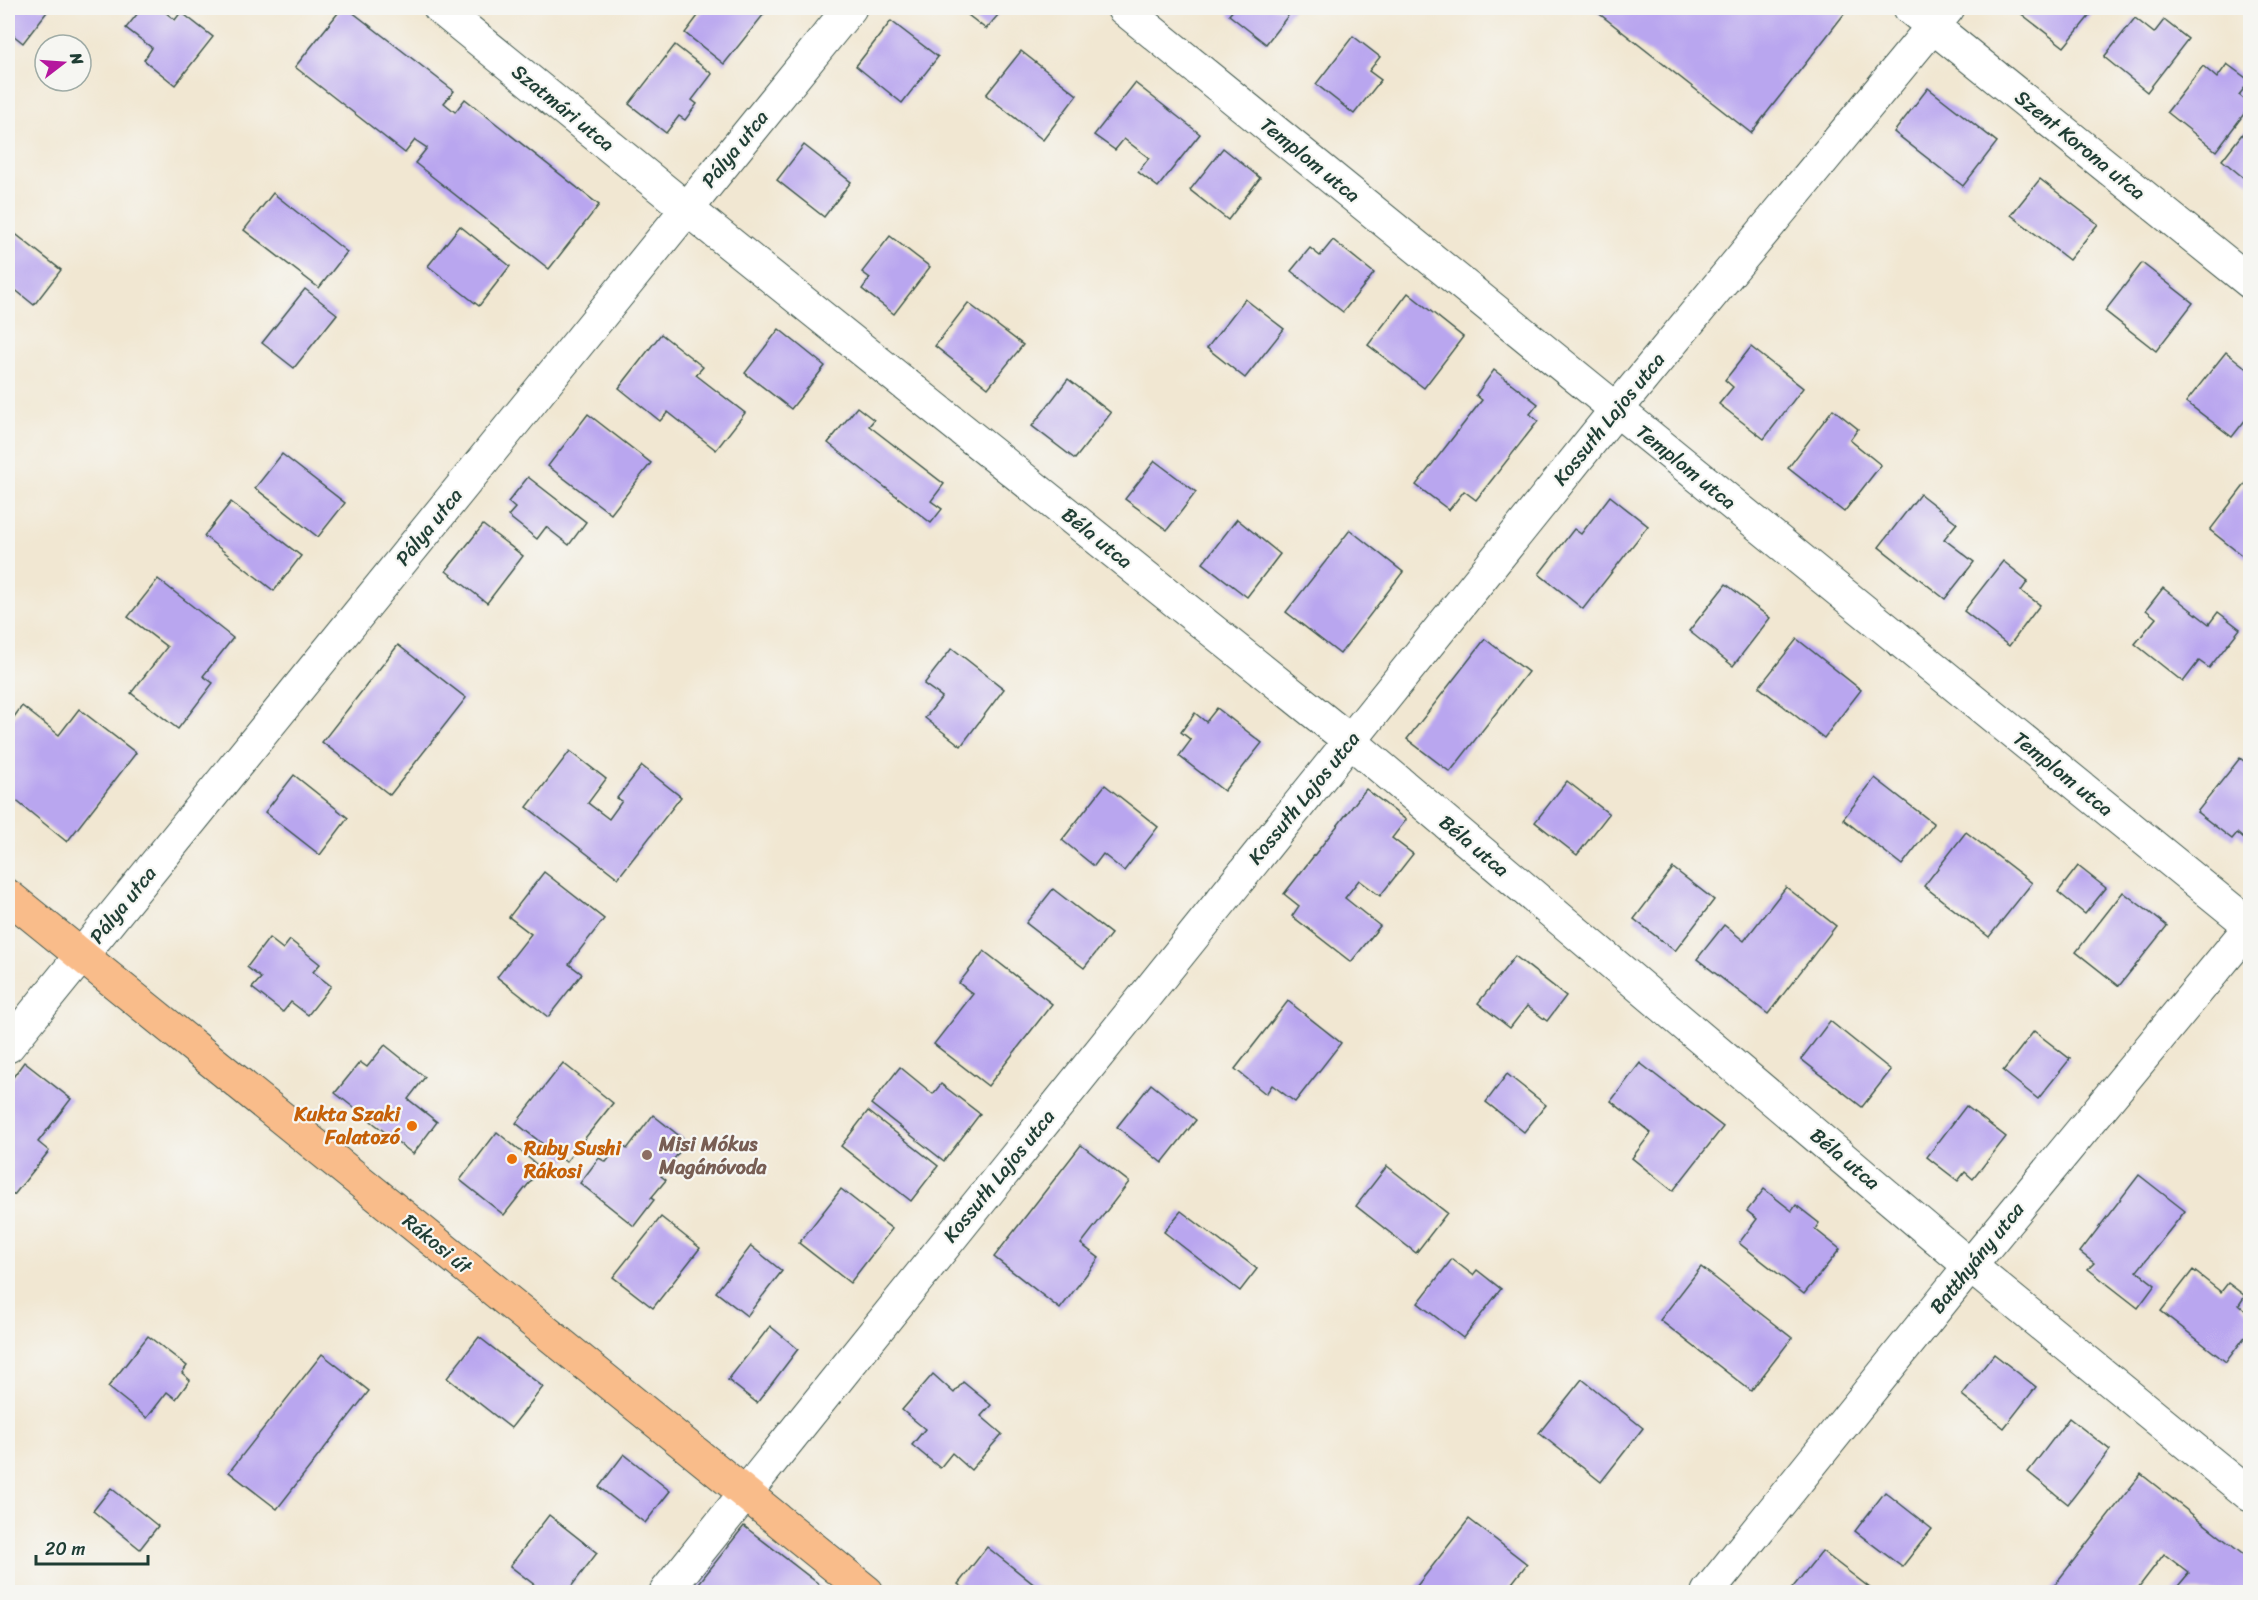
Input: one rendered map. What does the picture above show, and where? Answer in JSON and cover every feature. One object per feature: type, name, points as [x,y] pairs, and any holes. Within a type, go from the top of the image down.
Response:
[{"type":"main road","name":"Rákosi út","points":[[8,896],[867,1593]]},
{"type":"street","name":"Szatmári utca","points":[[440,8],[687,209]]},
{"type":"street","name":"Pálya utca","points":[[8,1046],[850,8]]},
{"type":"street","name":"Templom utca","points":[[1123,8],[2250,926]]},
{"type":"street","name":"Kossuth Lajos utca","points":[[666,1593],[1616,410],[1930,14]]},
{"type":"street","name":"Szent Korona utca","points":[[1930,14],[2250,282]]},
{"type":"street","name":"Béla utca","points":[[687,209],[1350,741],[1970,1266],[2250,1495]]},
{"type":"street","name":"Batthyány utca","points":[[1708,1593],[1970,1266],[2250,926]]},
{"type":"building","points":[[8,8],[50,8],[23,43],[8,31]]},
{"type":"building","points":[[142,8],[160,8],[175,20],[181,12],[213,37],[175,85],[144,60],[152,48],[126,28]]},
{"type":"building","points":[[342,8],[347,8],[454,91],[444,103],[455,112],[465,99],[599,205],[549,269],[415,163],[427,148],[415,140],[405,153],[295,67]]},
{"type":"building","points":[[704,8],[755,8],[764,14],[724,64],[685,33]]},
{"type":"building","points":[[959,8],[1004,8],[986,29]]},
{"type":"building","points":[[1235,8],[1294,8],[1266,44],[1229,15]]},
{"type":"building","points":[[1592,8],[1837,8],[1845,13],[1751,133]]},
{"type":"building","points":[[2096,8],[2064,47],[2015,9]]},
{"type":"building","points":[[2135,18],[2154,33],[2164,20],[2188,39],[2147,92],[2104,57]]},
{"type":"building","points":[[891,21],[938,57],[902,103],[856,66]]},
{"type":"building","points":[[1353,36],[1380,57],[1369,71],[1381,80],[1354,114],[1316,84]]},
{"type":"building","points":[[675,45],[712,74],[692,100],[697,104],[685,120],[679,116],[666,133],[629,104]]},
{"type":"building","points":[[1021,51],[1077,95],[1043,140],[986,95]]},
{"type":"building","points":[[2227,64],[2250,81],[2239,95],[2250,106],[2216,151],[2167,112],[2203,66],[2217,78]]},
{"type":"building","points":[[1135,83],[1200,134],[1158,187],[1138,172],[1149,158],[1124,139],[1115,150],[1094,135]]},
{"type":"building","points":[[1928,88],[1997,142],[1963,186],[1894,132]]},
{"type":"building","points":[[2250,124],[2250,183],[2222,160]]},
{"type":"building","points":[[804,145],[851,182],[824,217],[777,180]]},
{"type":"building","points":[[1223,148],[1260,178],[1228,220],[1190,190]]},
{"type":"building","points":[[2040,179],[2098,224],[2069,260],[2011,215]]},
{"type":"building","points":[[273,193],[347,252],[319,288],[244,230]]},
{"type":"building","points":[[460,226],[510,266],[479,306],[428,266]]},
{"type":"building","points":[[8,228],[61,270],[34,305],[8,284]]},
{"type":"building","points":[[890,236],[930,267],[894,314],[862,289],[870,278],[862,272]]},
{"type":"building","points":[[1333,240],[1374,273],[1343,312],[1291,271],[1310,248],[1320,256]]},
{"type":"building","points":[[2142,263],[2193,303],[2156,351],[2105,311]]},
{"type":"building","points":[[305,289],[337,314],[294,368],[262,343]]},
{"type":"building","points":[[1408,293],[1463,337],[1424,388],[1368,345]]},
{"type":"building","points":[[1245,299],[1284,329],[1245,378],[1207,348]]},
{"type":"building","points":[[968,303],[1023,345],[988,388],[935,346]]},
{"type":"building","points":[[779,329],[825,366],[791,409],[745,373]]},
{"type":"building","points":[[661,334],[703,367],[696,375],[745,413],[716,450],[668,412],[660,421],[619,388]]},
{"type":"building","points":[[1751,347],[1803,388],[1764,439],[1719,404],[1733,387],[1725,380]]},
{"type":"building","points":[[2226,352],[2250,371],[2250,414],[2232,437],[2186,402]]},
{"type":"building","points":[[1494,370],[1538,404],[1530,414],[1538,421],[1476,500],[1464,491],[1449,510],[1416,485],[1482,400],[1476,395]]},
{"type":"building","points":[[1068,379],[1111,413],[1075,459],[1032,426]]},
{"type":"building","points":[[857,407],[874,420],[869,426],[944,484],[931,501],[942,509],[931,523],[828,443]]},
{"type":"building","points":[[1833,409],[1858,429],[1850,440],[1881,465],[1844,512],[1788,468]]},
{"type":"building","points":[[588,414],[651,463],[611,514],[548,466]]},
{"type":"building","points":[[282,454],[345,503],[318,537],[255,488]]},
{"type":"building","points":[[1155,461],[1196,492],[1167,530],[1125,499]]},
{"type":"building","points":[[528,477],[586,522],[569,545],[546,527],[537,539],[508,516],[515,508],[508,502]]},
{"type":"building","points":[[2250,478],[2250,552],[2245,558],[2210,530]]},
{"type":"building","points":[[1920,494],[1957,523],[1944,539],[1974,562],[1945,599],[1879,547]]},
{"type":"building","points":[[1610,496],[1648,526],[1583,609],[1539,574],[1574,529],[1581,534]]},
{"type":"building","points":[[231,502],[301,556],[274,591],[204,536]]},
{"type":"building","points":[[1237,519],[1280,554],[1247,597],[1203,563]]},
{"type":"building","points":[[483,525],[523,556],[487,603],[446,571]]},
{"type":"building","points":[[1350,530],[1403,572],[1340,654],[1286,612]]},
{"type":"building","points":[[2003,561],[2028,581],[2021,591],[2040,605],[2009,646],[1964,611]]},
{"type":"building","points":[[158,579],[233,638],[203,676],[213,683],[178,729],[131,693],[167,647],[128,617]]},
{"type":"building","points":[[1726,584],[1770,618],[1733,666],[1689,631]]},
{"type":"building","points":[[2163,588],[2209,624],[2218,612],[2240,629],[2209,668],[2199,661],[2183,682],[2135,644],[2156,618],[2146,610]]},
{"type":"building","points":[[1485,639],[1528,672],[1450,772],[1407,739]]},
{"type":"building","points":[[1797,639],[1861,690],[1824,738],[1759,687]]},
{"type":"building","points":[[398,645],[466,698],[390,795],[322,742]]},
{"type":"building","points":[[952,648],[1004,689],[961,746],[925,718],[942,697],[924,684]]},
{"type":"building","points":[[22,706],[59,735],[79,709],[136,753],[67,842],[8,794],[8,725]]},
{"type":"building","points":[[1217,708],[1262,743],[1224,791],[1179,756],[1191,740],[1181,732],[1195,713],[1206,722]]},
{"type":"building","points":[[570,751],[606,779],[588,803],[609,819],[622,801],[617,798],[642,766],[681,797],[618,878],[527,807]]},
{"type":"building","points":[[2240,758],[2250,766],[2250,831],[2244,839],[2237,833],[2232,839],[2197,812]]},
{"type":"building","points":[[294,775],[348,818],[320,855],[265,812]]},
{"type":"building","points":[[1875,778],[1934,824],[1902,865],[1843,819]]},
{"type":"building","points":[[1567,781],[1609,814],[1577,855],[1535,822]]},
{"type":"building","points":[[1105,785],[1158,827],[1124,871],[1103,854],[1094,866],[1062,840]]},
{"type":"building","points":[[1366,789],[1406,820],[1392,838],[1413,854],[1380,896],[1359,880],[1345,898],[1380,926],[1351,962],[1292,916],[1299,906],[1284,894]]},
{"type":"building","points":[[1966,832],[2032,883],[1989,937],[1924,886]]},
{"type":"building","points":[[2078,866],[2106,888],[2085,914],[2058,892]]},
{"type":"building","points":[[1673,868],[1714,900],[1675,951],[1634,919]]},
{"type":"building","points":[[544,872],[604,919],[569,964],[582,974],[548,1017],[497,977],[531,934],[509,917]]},
{"type":"building","points":[[1786,887],[1836,926],[1768,1014],[1697,959],[1724,925],[1744,941]]},
{"type":"building","points":[[1053,889],[1111,934],[1084,968],[1026,923]]},
{"type":"building","points":[[2123,892],[2167,926],[2119,986],[2076,952]]},
{"type":"building","points":[[269,938],[283,949],[290,940],[320,964],[313,972],[331,986],[308,1015],[291,1002],[283,1012],[252,988],[261,978],[247,967]]},
{"type":"building","points":[[984,951],[1052,1004],[988,1086],[934,1044],[973,994],[959,983]]},
{"type":"building","points":[[1515,956],[1566,996],[1547,1021],[1527,1006],[1510,1028],[1478,1003]]},
{"type":"building","points":[[1288,1001],[1341,1043],[1295,1102],[1272,1085],[1266,1094],[1235,1069]]},
{"type":"building","points":[[1830,1021],[1891,1070],[1862,1107],[1801,1059]]},
{"type":"building","points":[[2034,1031],[2070,1059],[2038,1099],[2003,1071]]},
{"type":"building","points":[[385,1045],[425,1077],[408,1099],[437,1122],[413,1154],[335,1093],[360,1062],[367,1067]]},
{"type":"building","points":[[24,1062],[71,1099],[38,1142],[49,1151],[14,1195],[8,1190],[8,1084]]},
{"type":"building","points":[[563,1063],[613,1103],[566,1162],[516,1123]]},
{"type":"building","points":[[1640,1063],[1723,1127],[1673,1191],[1632,1158],[1651,1133],[1611,1101]]},
{"type":"building","points":[[900,1067],[933,1094],[941,1084],[980,1114],[944,1161],[871,1104]]},
{"type":"building","points":[[1507,1074],[1546,1105],[1524,1132],[1486,1102]]},
{"type":"building","points":[[1151,1084],[1196,1120],[1162,1163],[1117,1127]]},
{"type":"building","points":[[1966,1106],[2006,1137],[1973,1179],[1965,1172],[1958,1181],[1927,1157]]},
{"type":"building","points":[[868,1111],[938,1166],[911,1201],[841,1146]]},
{"type":"building","points":[[653,1115],[687,1142],[661,1176],[666,1180],[651,1198],[654,1200],[634,1226],[580,1183],[599,1158],[606,1162],[621,1144],[627,1149]]},
{"type":"building","points":[[497,1132],[541,1168],[504,1215],[460,1180]]},
{"type":"building","points":[[1081,1145],[1129,1182],[1081,1244],[1099,1258],[1060,1309],[994,1257]]},
{"type":"building","points":[[1387,1166],[1447,1213],[1416,1253],[1356,1206]]},
{"type":"building","points":[[2139,1175],[2185,1211],[2137,1271],[2155,1285],[2138,1308],[2088,1269],[2094,1263],[2080,1252]]},
{"type":"building","points":[[841,1189],[892,1229],[850,1283],[799,1243]]},
{"type":"building","points":[[1764,1189],[1792,1211],[1796,1205],[1819,1223],[1815,1229],[1840,1249],[1804,1294],[1739,1243],[1757,1219],[1747,1211]]},
{"type":"building","points":[[1181,1211],[1257,1269],[1240,1291],[1164,1232]]},
{"type":"building","points":[[661,1217],[700,1248],[653,1308],[613,1277]]},
{"type":"building","points":[[751,1246],[782,1271],[747,1316],[716,1292]]},
{"type":"building","points":[[1452,1259],[1473,1275],[1477,1270],[1501,1289],[1463,1338],[1418,1303]]},
{"type":"building","points":[[1701,1267],[1792,1338],[1751,1391],[1660,1320]]},
{"type":"building","points":[[2193,1270],[2221,1292],[2228,1283],[2245,1296],[2239,1305],[2250,1315],[2250,1330],[2226,1362],[2161,1311]]},
{"type":"building","points":[[770,1326],[798,1349],[757,1403],[728,1380]]},
{"type":"building","points":[[148,1336],[187,1366],[182,1373],[190,1380],[176,1399],[167,1392],[147,1418],[108,1387]]},
{"type":"building","points":[[479,1337],[543,1387],[511,1428],[447,1378]]},
{"type":"building","points":[[322,1354],[369,1391],[277,1509],[229,1472]]},
{"type":"building","points":[[1994,1354],[2036,1387],[2004,1428],[1962,1395]]},
{"type":"building","points":[[933,1374],[954,1393],[963,1382],[991,1405],[981,1416],[1002,1434],[971,1470],[952,1453],[940,1468],[912,1445],[925,1429],[902,1410]]},
{"type":"building","points":[[1582,1379],[1643,1428],[1601,1482],[1539,1433]]},
{"type":"building","points":[[2069,1418],[2110,1450],[2068,1504],[2028,1472]]},
{"type":"building","points":[[624,1454],[670,1491],[645,1523],[599,1487]]},
{"type":"building","points":[[2141,1474],[2250,1560],[2250,1592],[2173,1592],[2189,1573],[2164,1554],[2135,1592],[2049,1592]]},
{"type":"building","points":[[111,1488],[158,1526],[140,1549],[93,1511]]},
{"type":"building","points":[[1885,1492],[1932,1529],[1902,1567],[1855,1531]]},
{"type":"building","points":[[549,1515],[597,1553],[567,1592],[544,1592],[510,1566]]},
{"type":"building","points":[[1469,1519],[1527,1564],[1505,1592],[1414,1592],[1413,1591]]},
{"type":"building","points":[[744,1526],[829,1592],[692,1592]]},
{"type":"building","points":[[987,1547],[1045,1592],[969,1592],[958,1584]]},
{"type":"building","points":[[1822,1551],[1875,1592],[1789,1592]]},
{"type":"place","name":"Kukta Szaki Falatozó","points":[[412,1126]]},
{"type":"place","name":"Misi Mókus Magánóvoda","points":[[647,1155]]},
{"type":"place","name":"Ruby Sushi Rákosi","points":[[512,1159]]}]
